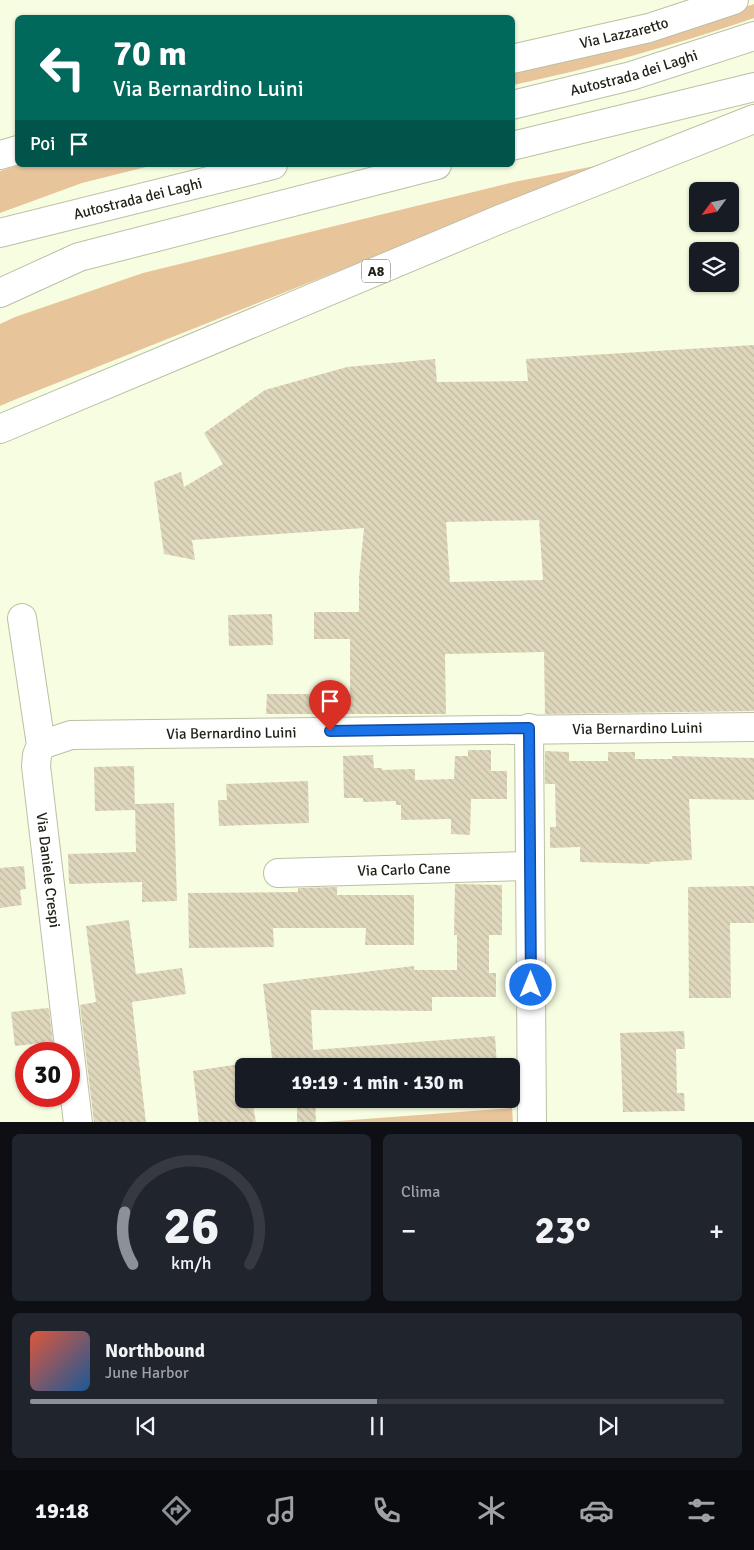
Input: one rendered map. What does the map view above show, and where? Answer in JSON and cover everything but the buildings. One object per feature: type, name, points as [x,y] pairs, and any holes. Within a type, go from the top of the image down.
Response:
[{"type":"main road","name":"Via Lazzaretto","points":[[515,58],[649,28],[734,0]]},
{"type":"main road","name":"Autostrada dei Laghi","points":[[515,104],[632,76],[754,36]]},
{"type":"main road","points":[[515,145],[754,86]]},
{"type":"main road","name":"A8","points":[[0,429],[504,218],[754,119]]},
{"type":"main road","points":[[0,155],[15,151]]},
{"type":"main road","name":"Autostrada dei Laghi","points":[[62,218],[265,167]]},
{"type":"main road","points":[[0,293],[79,258],[429,167]]},
{"type":"main road","points":[[0,233],[62,218]]},
{"type":"main road","points":[[0,250],[62,218]]},
{"type":"main road","name":"Via Daniele Crespi","points":[[22,618],[41,744],[36,766],[78,1122]]},
{"type":"main road","name":"Via Bernardino Luini","points":[[41,744],[71,735],[529,728],[754,727]]},
{"type":"main road","points":[[529,728],[532,1122]]},
{"type":"main road","name":"Via Carlo Cane","points":[[278,874],[530,866]]},
{"type":"shaded area","points":[[754,4],[754,18],[634,55],[515,85],[515,69],[648,40]]},
{"type":"shaded area","points":[[610,163],[0,406],[0,324],[15,317],[143,273],[514,182]]},
{"type":"shaded area","points":[[15,166],[146,167],[82,183],[0,213],[0,171]]},
{"type":"shaded area","points":[[512,1108],[513,1122],[324,1122]]},
{"type":"route","points":[[330,731],[529,728],[531,985]]}]
